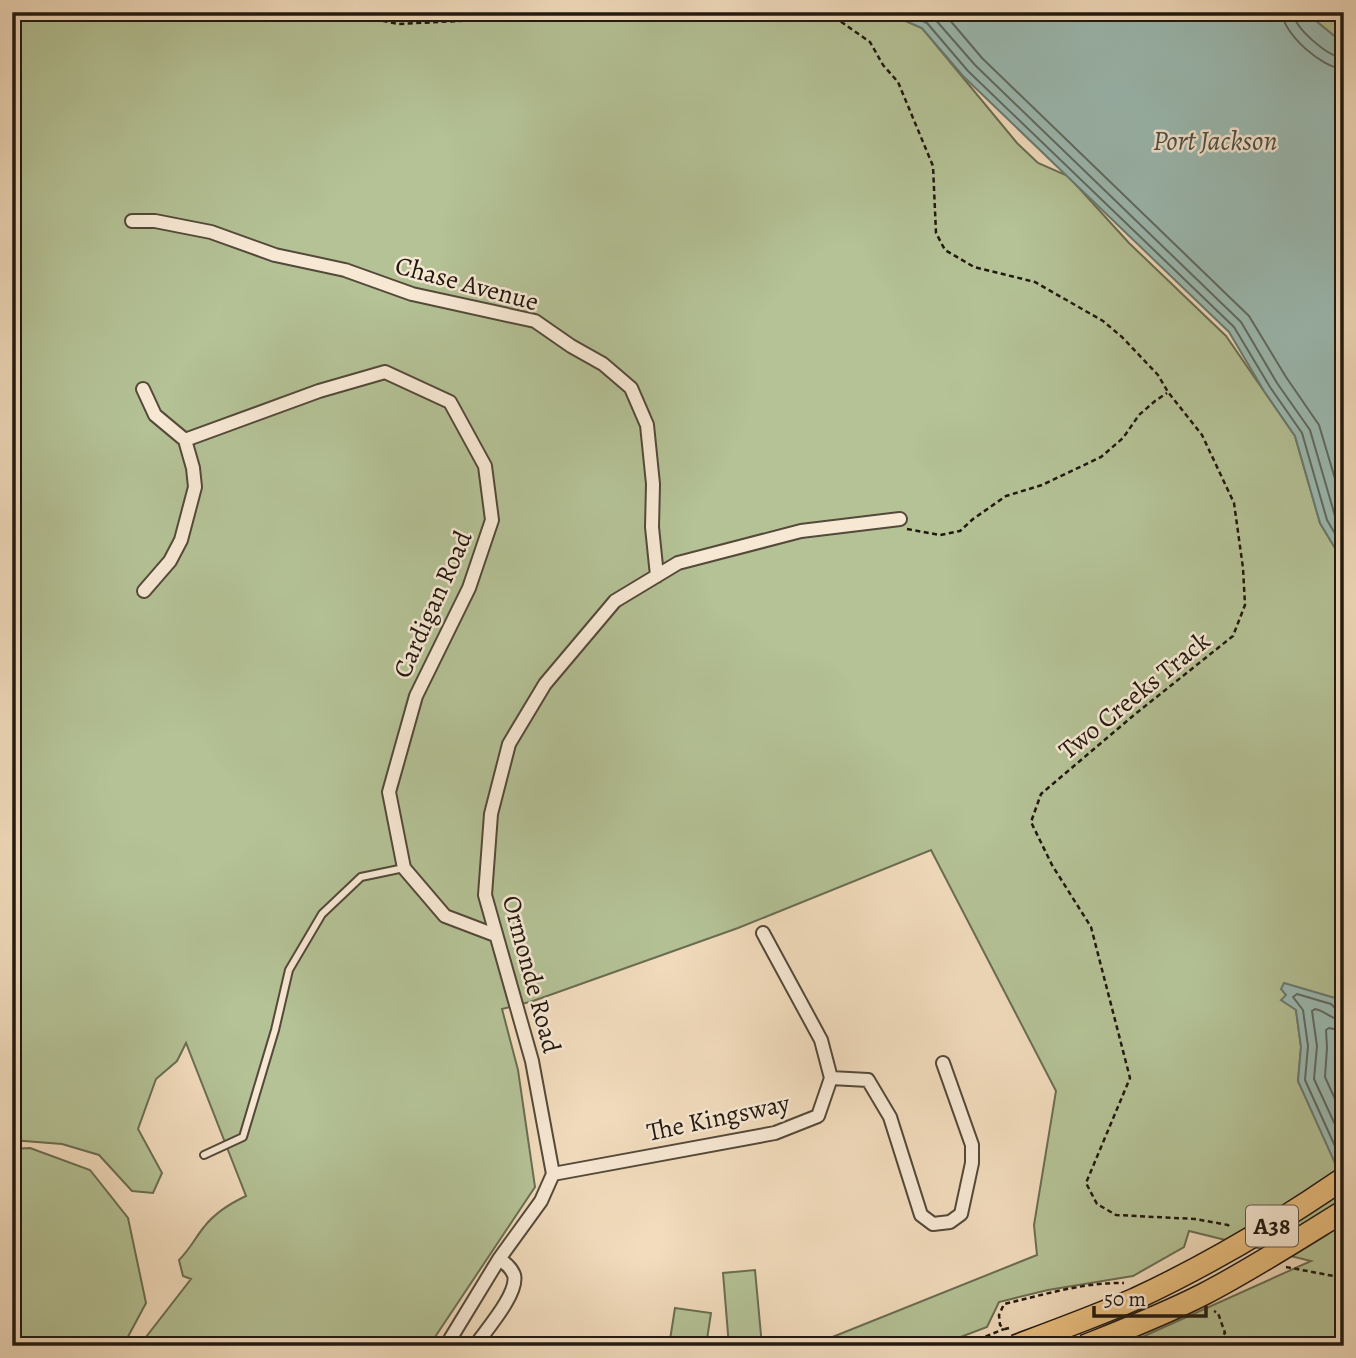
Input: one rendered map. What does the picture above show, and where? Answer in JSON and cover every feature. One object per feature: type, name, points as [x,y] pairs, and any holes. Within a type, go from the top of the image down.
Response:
[{"type":"highway","name":"A38","points":[[1012,1334],[1135,1298],[1198,1267],[1291,1214],[1344,1178]]},
{"type":"highway","name":"A38","points":[[1084,1346],[1127,1330],[1201,1296],[1344,1211]]},
{"type":"street","name":"Chase Avenue","points":[[132,221],[155,221],[211,232],[275,255],[345,270],[412,294],[535,321],[603,364],[631,388],[648,425],[657,576]]},
{"type":"street","name":"Cardigan Road","points":[[185,440],[319,391],[385,372],[450,402],[485,466],[492,520],[469,588],[416,696],[389,792],[404,868],[445,916],[495,935]]},
{"type":"street","points":[[143,389],[155,415],[185,440],[195,476],[193,500],[181,540],[170,561],[144,591]]},
{"type":"street","name":"Ormonde Road","points":[[552,1174],[532,1061],[485,895],[491,814],[509,744],[545,684],[615,601],[657,576],[678,564],[801,531],[895,520]]},
{"type":"street","points":[[763,933],[821,1040],[831,1078],[868,1080],[890,1117],[921,1215],[933,1224],[950,1222],[961,1214],[972,1163],[972,1145],[943,1063]]},
{"type":"street","name":"The Kingsway","points":[[552,1174],[775,1133],[818,1116],[831,1078]]},
{"type":"street","points":[[446,1346],[499,1259],[541,1201],[552,1174]]},
{"type":"street","points":[[475,1346],[513,1289],[514,1274],[499,1259]]},
{"type":"lane","points":[[204,1155],[243,1137],[275,1030],[289,970],[322,914],[361,877],[404,868]]},
{"type":"path","points":[[341,12],[398,24],[480,20],[523,12]]},
{"type":"path","name":"Two Creeks Track","points":[[827,12],[870,42],[883,65],[898,82],[933,166],[936,233],[945,250],[974,267],[1035,282],[1103,321],[1158,375],[1202,435],[1234,503],[1245,605],[1233,636],[1041,794],[1031,822],[1052,865],[1091,927],[1130,1078],[1086,1183],[1091,1194],[1097,1204],[1116,1215],[1195,1219],[1228,1225],[1235,1234]]},
{"type":"path","points":[[895,520],[896,528],[923,533],[940,535],[960,531],[1006,496],[1042,485],[1101,457],[1123,438],[1139,415],[1168,392]]},
{"type":"path","points":[[1278,1264],[1344,1278]]},
{"type":"path","points":[[1012,1334],[1000,1325],[999,1315],[1004,1304],[1095,1285],[1127,1283]]},
{"type":"path","points":[[1211,1346],[1225,1333]]},
{"type":"path","points":[[962,1346],[1012,1334]]},
{"type":"green space","points":[[12,12],[885,12],[922,28],[1017,143],[1038,163],[1068,176],[1129,243],[1226,336],[1295,436],[1320,523],[1344,563],[1344,1008],[1335,998],[1286,995],[1296,1010],[1301,1047],[1298,1081],[1344,1176],[1344,1346],[1122,1346],[1311,1261],[1189,1231],[1184,1247],[1133,1276],[1048,1290],[999,1302],[987,1327],[937,1346],[810,1346],[1037,1255],[1034,1225],[1056,1091],[931,850],[738,928],[533,1001],[502,1009],[518,1070],[535,1187],[429,1346],[139,1346],[191,1279],[183,1276],[179,1260],[213,1218],[246,1196],[186,1043],[177,1061],[156,1079],[138,1129],[162,1173],[153,1193],[132,1191],[99,1155],[62,1144],[12,1140]]},
{"type":"green space","points":[[1305,12],[1344,12],[1344,44]]},
{"type":"green space","points":[[30,1148],[90,1170],[128,1218],[146,1303],[123,1346],[12,1346],[12,1149]]},
{"type":"green space","points":[[755,1270],[762,1346],[729,1346],[723,1273]]},
{"type":"green space","points":[[675,1308],[711,1313],[706,1346],[669,1346]]},
{"type":"water","name":"Port Jackson","points":[[885,12],[1305,12],[1344,44],[1344,563],[1320,523],[1295,436],[1229,332],[963,76],[922,28]]},
{"type":"water","points":[[1284,983],[1335,998],[1344,1008],[1344,1176],[1338,1170],[1298,1081],[1301,1047],[1296,1010],[1281,1000],[1286,995],[1281,989]]}]
